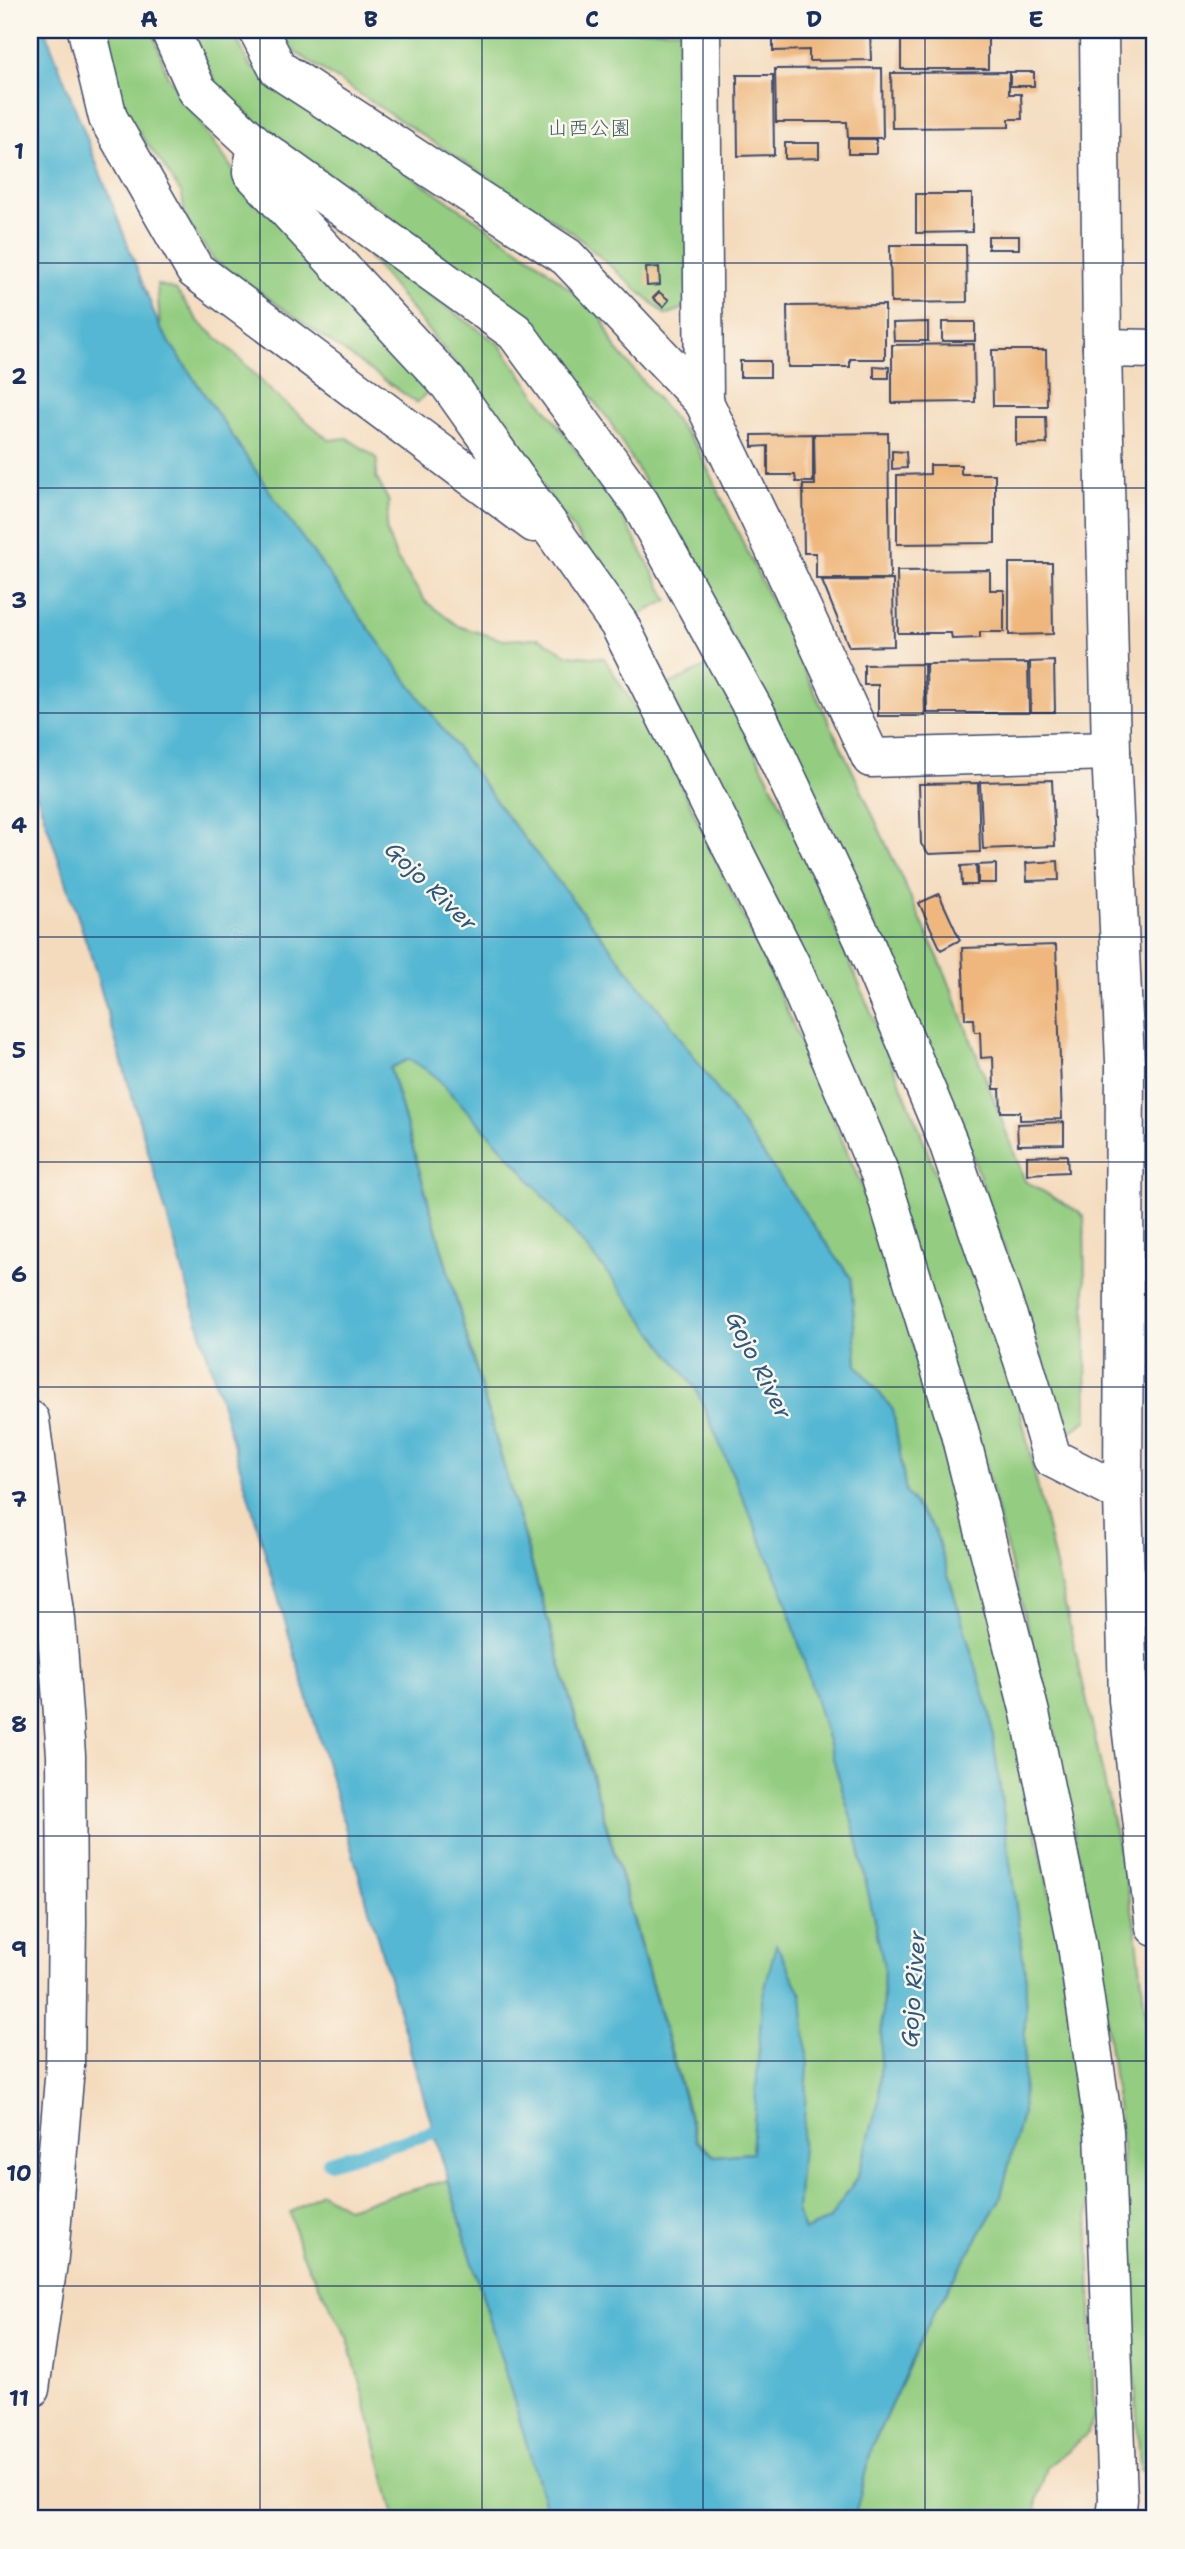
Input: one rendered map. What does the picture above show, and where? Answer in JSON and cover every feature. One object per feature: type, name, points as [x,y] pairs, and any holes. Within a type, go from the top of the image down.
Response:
[{"type":"street","points":[[87,30],[108,118],[195,270],[561,543]]},
{"type":"street","points":[[170,30],[197,90],[257,146],[514,332],[639,502],[760,721],[863,939],[948,1142],[1023,1360],[1052,1458],[1123,1494]]},
{"type":"street","points":[[258,30],[278,69],[567,257],[704,402],[871,758],[1111,751]]},
{"type":"street","points":[[701,30],[704,402]]},
{"type":"street","points":[[1099,30],[1102,348],[1111,751],[1140,1061],[1123,1494],[1128,1700],[1155,1927]]},
{"type":"street","points":[[257,146],[252,172],[449,384],[618,624],[790,963],[880,1174],[959,1430],[1030,1713],[1077,1945],[1102,2118],[1118,2499],[1116,2519]]},
{"type":"street","points":[[1102,348],[1155,349]]},
{"type":"street","points":[[30,1420],[56,1619],[66,1755],[67,1922],[64,2080],[49,2256],[30,2389]]},
{"type":"green space","points":[[99,30],[153,30],[167,75],[240,180],[430,389],[417,403],[214,260],[185,218],[182,194],[117,104]]},
{"type":"green space","points":[[189,30],[234,30],[250,66],[538,262],[601,316],[614,346],[697,447],[854,774],[946,975],[1025,1181],[1084,1217],[1087,1420],[1066,1435],[1035,1336],[958,1114],[821,806],[718,609],[609,420],[533,325],[377,207],[272,136],[217,85]]},
{"type":"green space","name":"山西公園","points":[[276,30],[684,30],[690,306],[666,315],[573,233],[289,48]]},
{"type":"green space","points":[[361,247],[499,344],[618,508],[668,600],[635,617],[464,374]]},
{"type":"green space","points":[[157,284],[176,290],[199,322],[273,393],[329,440],[347,438],[377,458],[376,477],[389,502],[386,529],[396,557],[425,601],[458,626],[503,640],[539,638],[568,655],[604,658],[673,768],[780,994],[871,1208],[980,1563],[1059,1938],[1086,2128],[1094,2418],[1087,2434],[1047,2467],[1037,2499],[1036,2519],[854,2519],[872,2446],[933,2314],[1000,2199],[1023,2110],[1026,1980],[990,1714],[935,1531],[906,1493],[893,1410],[857,1365],[851,1278],[672,1026],[509,819],[286,516],[160,328]]},
{"type":"green space","points":[[711,664],[798,838],[919,1128],[1016,1393],[1136,1928],[1155,2103],[1155,2472],[1140,2470],[1121,2136],[1097,1950],[1052,1720],[978,1439],[668,685]]},
{"type":"green space","points":[[409,1059],[433,1074],[516,1163],[614,1281],[696,1389],[783,1591],[856,1835],[884,1967],[879,2101],[858,2176],[829,2220],[804,2231],[797,2211],[802,1995],[776,1945],[758,2081],[752,2153],[715,2156],[697,2141],[390,1067]]},
{"type":"green space","points":[[1155,1516],[1155,1740],[1148,1669]]},
{"type":"green space","points":[[30,1663],[32,1878],[30,2069]]},
{"type":"green space","points":[[448,2180],[549,2519],[396,2519],[348,2339],[301,2253],[290,2213],[321,2193],[347,2208]]},
{"type":"water","name":"Gojo River","points":[[30,30],[45,30],[160,328],[286,516],[509,819],[672,1026],[851,1278],[857,1365],[893,1410],[906,1493],[935,1531],[990,1714],[1026,1980],[1023,2110],[1000,2199],[933,2314],[872,2446],[854,2519],[549,2519],[91,956],[30,774]],"holes":[[[409,1059],[433,1074],[516,1163],[614,1281],[696,1389],[783,1591],[856,1835],[884,1967],[879,2101],[858,2176],[829,2220],[804,2231],[797,2211],[808,2068],[802,1995],[776,1944],[762,1999],[752,2153],[714,2156],[696,2141],[390,1068]]]},
{"type":"building","points":[[773,30],[870,30],[871,60],[809,61],[809,50],[773,51]]},
{"type":"building","points":[[913,30],[988,30],[988,69],[901,69],[901,34],[913,34]]},
{"type":"building","points":[[882,68],[883,138],[848,138],[847,122],[776,122],[775,69]]},
{"type":"building","points":[[1009,72],[1009,94],[1021,94],[1022,119],[1009,119],[1009,127],[892,128],[891,73]]},
{"type":"building","points":[[1010,72],[1034,72],[1034,86],[1010,86]]},
{"type":"building","points":[[737,75],[773,75],[774,155],[738,156]]},
{"type":"building","points":[[848,139],[876,139],[876,154],[848,154]]},
{"type":"building","points":[[785,143],[819,143],[819,158],[785,159]]},
{"type":"building","points":[[916,194],[972,194],[972,232],[916,233]]},
{"type":"building","points":[[988,236],[1019,236],[1019,249],[988,249]]},
{"type":"building","points":[[890,245],[966,245],[967,302],[891,303]]},
{"type":"building","points":[[659,267],[660,285],[647,286],[646,268]]},
{"type":"building","points":[[659,292],[669,300],[663,307],[653,298]]},
{"type":"building","points":[[885,305],[885,359],[850,359],[850,367],[788,367],[787,306]]},
{"type":"building","points":[[928,322],[928,341],[894,341],[893,323]]},
{"type":"building","points":[[942,322],[975,322],[975,341],[942,341]]},
{"type":"building","points":[[974,344],[975,402],[892,403],[892,345]]},
{"type":"building","points":[[992,350],[1046,350],[1047,406],[993,406]]},
{"type":"building","points":[[740,361],[770,361],[770,377],[740,377]]},
{"type":"building","points":[[874,366],[889,367],[889,378],[874,378]]},
{"type":"building","points":[[1016,417],[1046,417],[1047,444],[1016,445]]},
{"type":"building","points":[[888,433],[890,579],[816,579],[816,553],[804,553],[803,485],[815,485],[814,434]]},
{"type":"building","points":[[813,434],[813,482],[796,482],[795,475],[768,475],[768,446],[752,447],[752,435]]},
{"type":"building","points":[[892,451],[906,452],[907,468],[892,469]]},
{"type":"building","points":[[930,465],[961,465],[961,474],[995,474],[995,543],[897,544],[897,475],[930,474]]},
{"type":"building","points":[[1009,563],[1052,563],[1053,634],[1009,635]]},
{"type":"building","points":[[990,570],[990,590],[1004,590],[1004,632],[980,632],[980,638],[952,639],[951,633],[898,633],[897,571]]},
{"type":"building","points":[[893,580],[894,646],[849,647],[822,581]]},
{"type":"building","points":[[1054,661],[1055,712],[1031,712],[1030,662]]},
{"type":"building","points":[[1028,663],[1029,713],[927,713],[926,664]]},
{"type":"building","points":[[924,664],[925,716],[878,716],[878,685],[864,685],[864,665]]},
{"type":"building","points":[[1052,780],[1055,846],[983,849],[980,782]]},
{"type":"building","points":[[978,783],[980,852],[929,854],[921,844],[919,784]]},
{"type":"building","points":[[1058,861],[1059,880],[1027,881],[1026,863]]},
{"type":"building","points":[[996,864],[996,883],[978,883],[978,865]]},
{"type":"building","points":[[976,865],[977,885],[962,885],[961,866]]},
{"type":"building","points":[[939,894],[960,940],[941,950],[919,903]]},
{"type":"building","points":[[1056,945],[1062,1119],[1020,1120],[1020,1112],[1001,1112],[1000,1089],[994,1089],[993,1057],[981,1058],[980,1032],[975,1032],[974,1019],[965,1019],[962,948]]},
{"type":"building","points":[[1064,1122],[1064,1144],[1018,1145],[1017,1124]]},
{"type":"building","points":[[1067,1155],[1068,1172],[1027,1174],[1027,1156]]},
{"type":"waterway","points":[[329,2162],[452,2127]]}]
